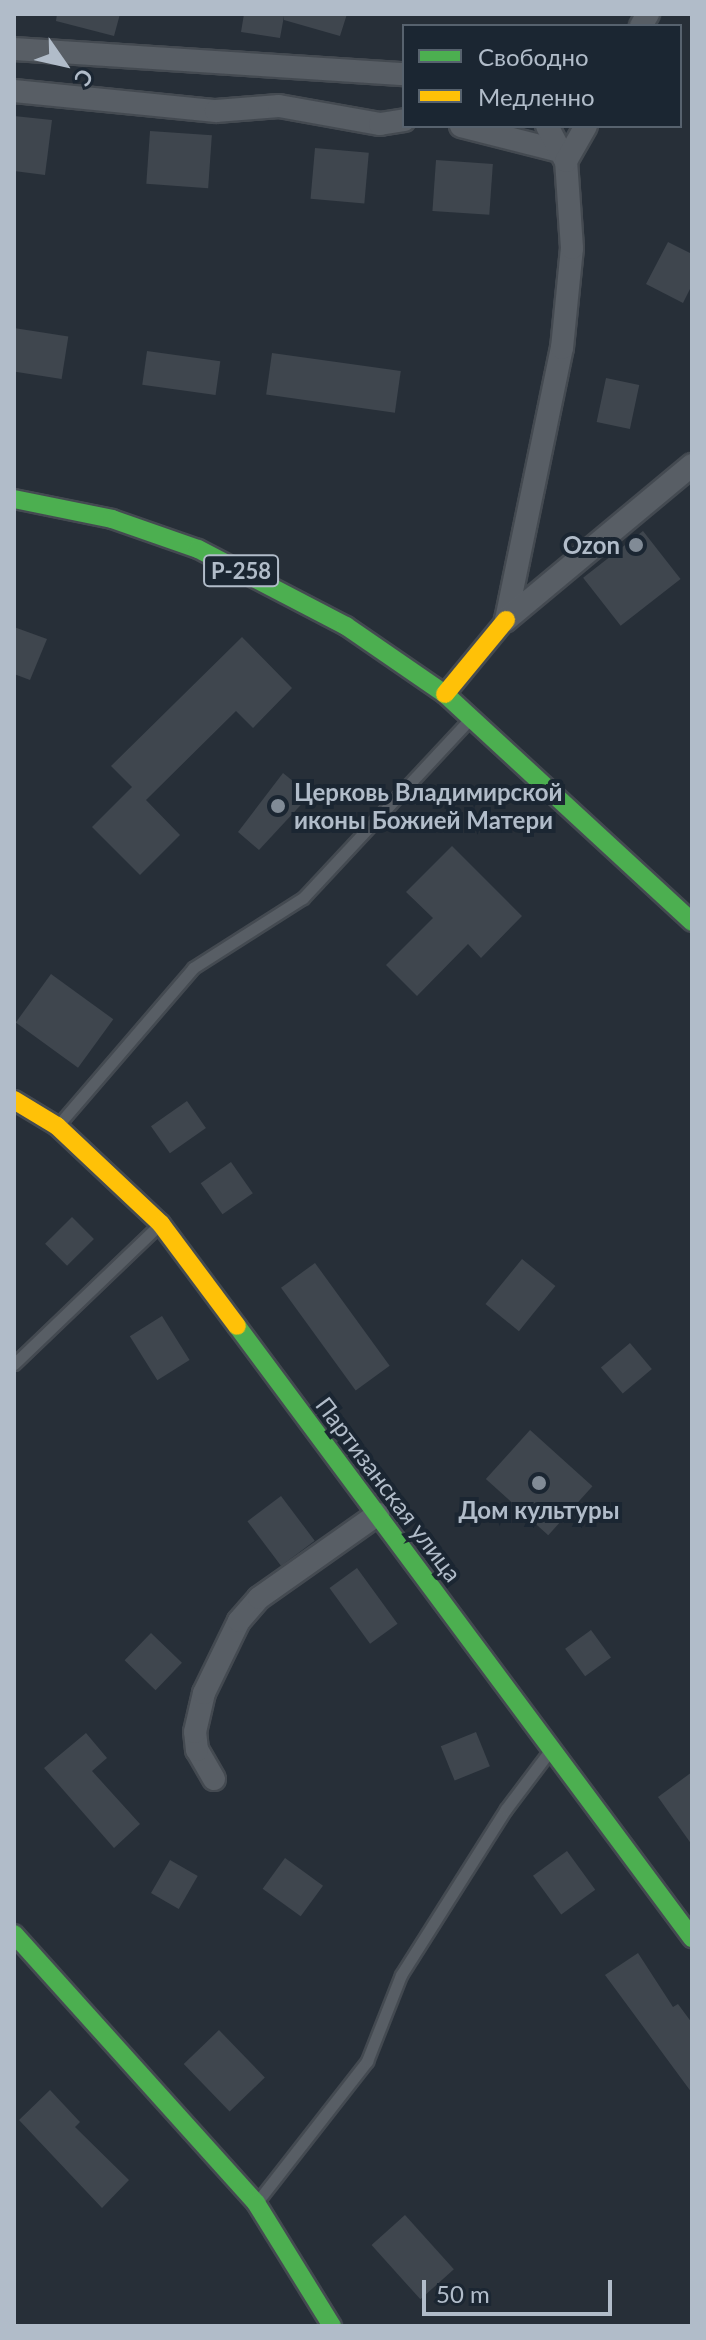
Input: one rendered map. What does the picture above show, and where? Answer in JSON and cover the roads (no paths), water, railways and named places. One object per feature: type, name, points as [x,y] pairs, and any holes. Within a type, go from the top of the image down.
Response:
[{"type":"main road","name":"Р-258","points":[[14,499],[112,519],[198,549],[346,626],[445,694],[692,922]]},
{"type":"main road","points":[[445,694],[506,620]]},
{"type":"main road","name":"Партизанская улица","points":[[14,1100],[57,1126],[161,1224],[692,1938]]},
{"type":"main road","points":[[14,1934],[256,2203],[332,2326]]},
{"type":"street","points":[[14,49],[402,74]]},
{"type":"street","points":[[14,91],[216,111],[279,106],[380,124],[402,120]]},
{"type":"street","points":[[468,128],[563,156]]},
{"type":"street","points":[[506,620],[562,348],[572,248],[563,156],[548,128]]},
{"type":"street","points":[[563,156],[584,128]]},
{"type":"street","points":[[506,620],[692,465]]},
{"type":"street","points":[[214,1779],[197,1750],[195,1732],[204,1693],[239,1621],[259,1598],[378,1514]]},
{"type":"lane","points":[[57,1126],[193,968],[303,898],[471,717]]},
{"type":"lane","points":[[14,1364],[161,1224]]},
{"type":"lane","points":[[256,2203],[367,2061],[401,1975],[506,1809],[552,1749]]},
{"type":"place","name":"Ozon","points":[[636,545]]},
{"type":"place","name":"Церковь Владимирской иконы Божией Матери","points":[[278,806]]},
{"type":"place","name":"Дом культуры","points":[[539,1483]]}]
